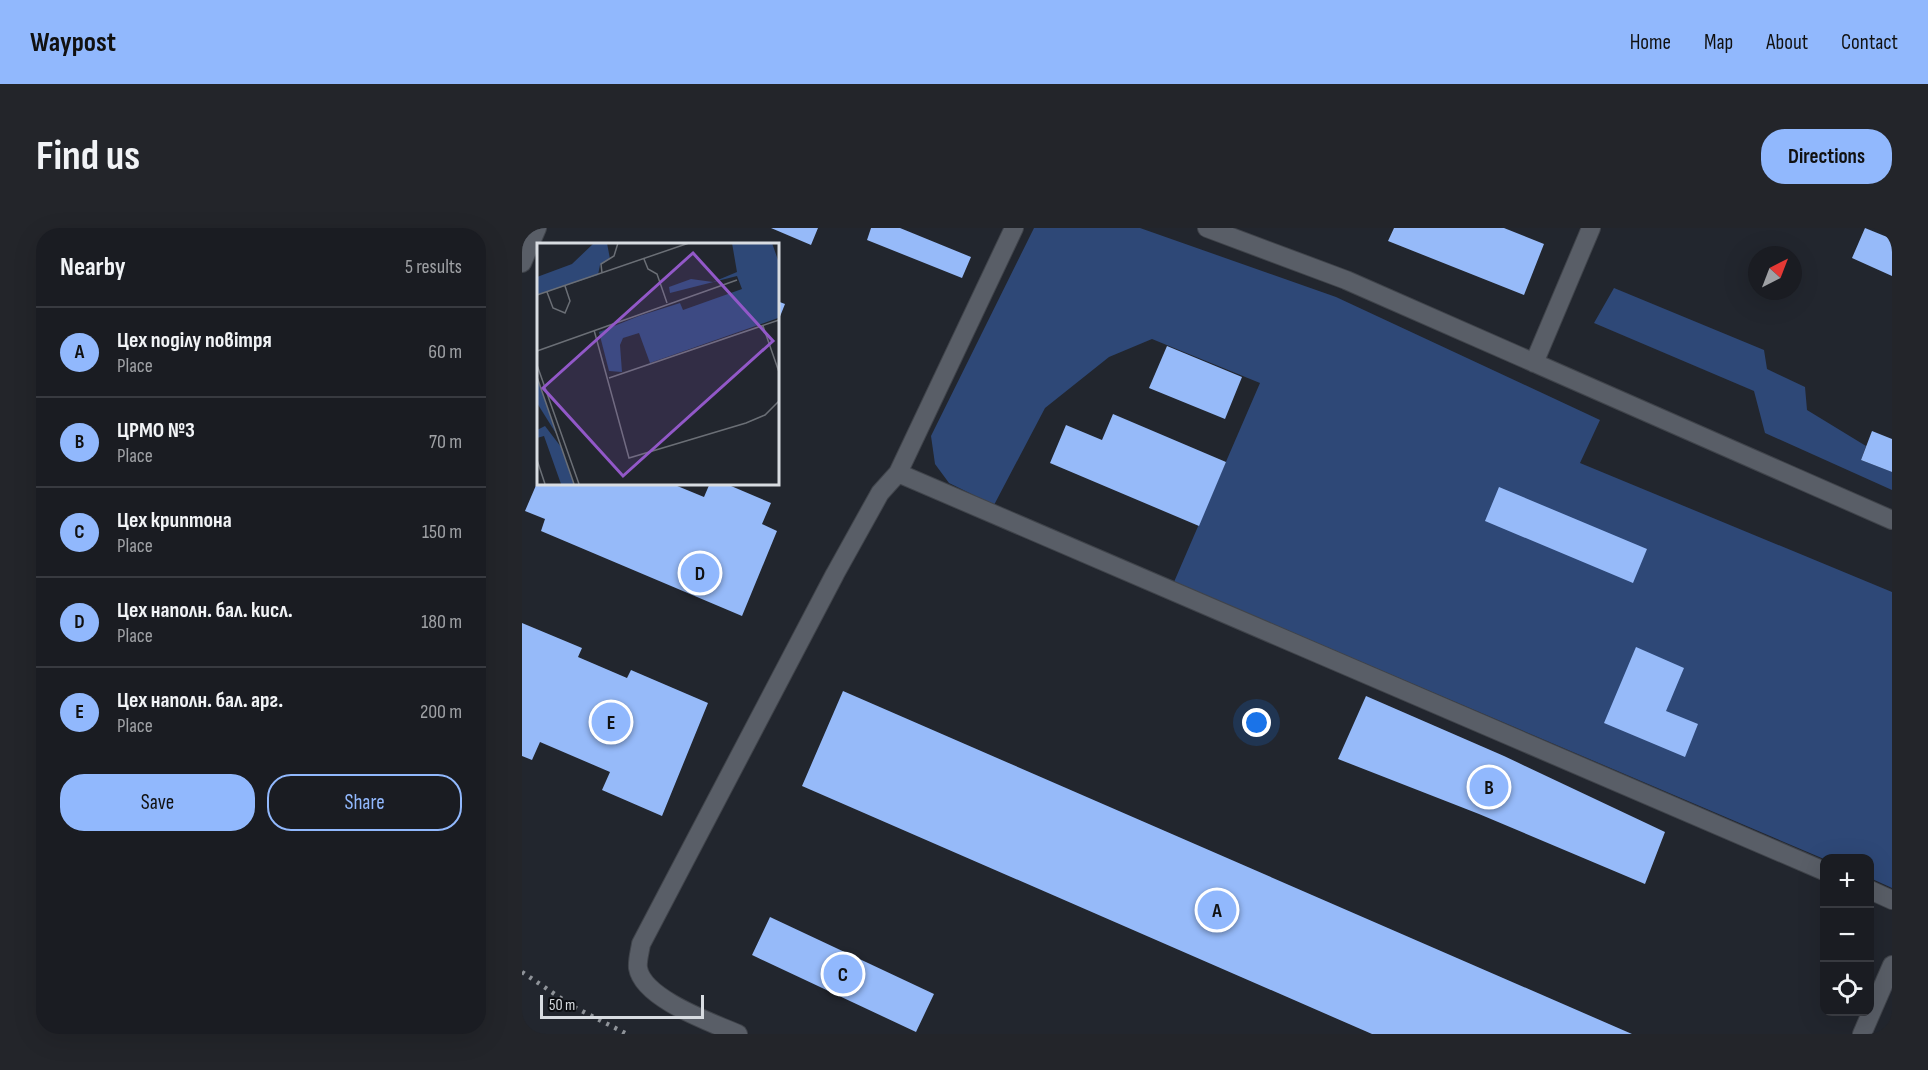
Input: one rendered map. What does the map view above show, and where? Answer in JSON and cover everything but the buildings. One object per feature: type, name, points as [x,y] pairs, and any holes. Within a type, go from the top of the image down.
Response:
[{"type":"lane","points":[[522,264],[537,228]]},
{"type":"lane","points":[[738,1034],[678,1008],[651,990],[638,969],[641,944],[835,574],[880,493],[898,473],[1014,228]]},
{"type":"lane","points":[[1208,228],[1346,280],[1892,520]]},
{"type":"lane","points":[[1534,363],[1591,228]]},
{"type":"lane","points":[[898,473],[1820,869]]},
{"type":"lane","points":[[1874,892],[1892,900]]},
{"type":"lane","points":[[1862,1034],[1892,965]]},
{"type":"shaded area","points":[[1034,228],[1140,228],[1336,297],[1600,420],[1580,463],[1892,592],[1892,888],[1874,880],[1874,854],[1820,854],[1820,857],[1174,582],[1260,383],[1152,339],[1109,357],[1045,408],[994,505],[949,483],[935,464],[931,436]]},
{"type":"shaded area","points":[[1614,288],[1764,350],[1767,369],[1805,387],[1807,410],[1866,446],[1861,460],[1892,472],[1892,490],[1765,433],[1754,391],[1594,323]]},
{"type":"railway","points":[[522,972],[574,1007],[627,1034]]},
{"type":"place","name":"Цех наполн. бал. кисл.","points":[[700,573]]},
{"type":"place","name":"Цех наполн. бал. арг.","points":[[611,722]]},
{"type":"place","name":"ЦРМО №3","points":[[1489,787]]},
{"type":"place","name":"Цех поділу повітря","points":[[1217,910]]},
{"type":"place","name":"Цех криптона","points":[[843,974]]}]
